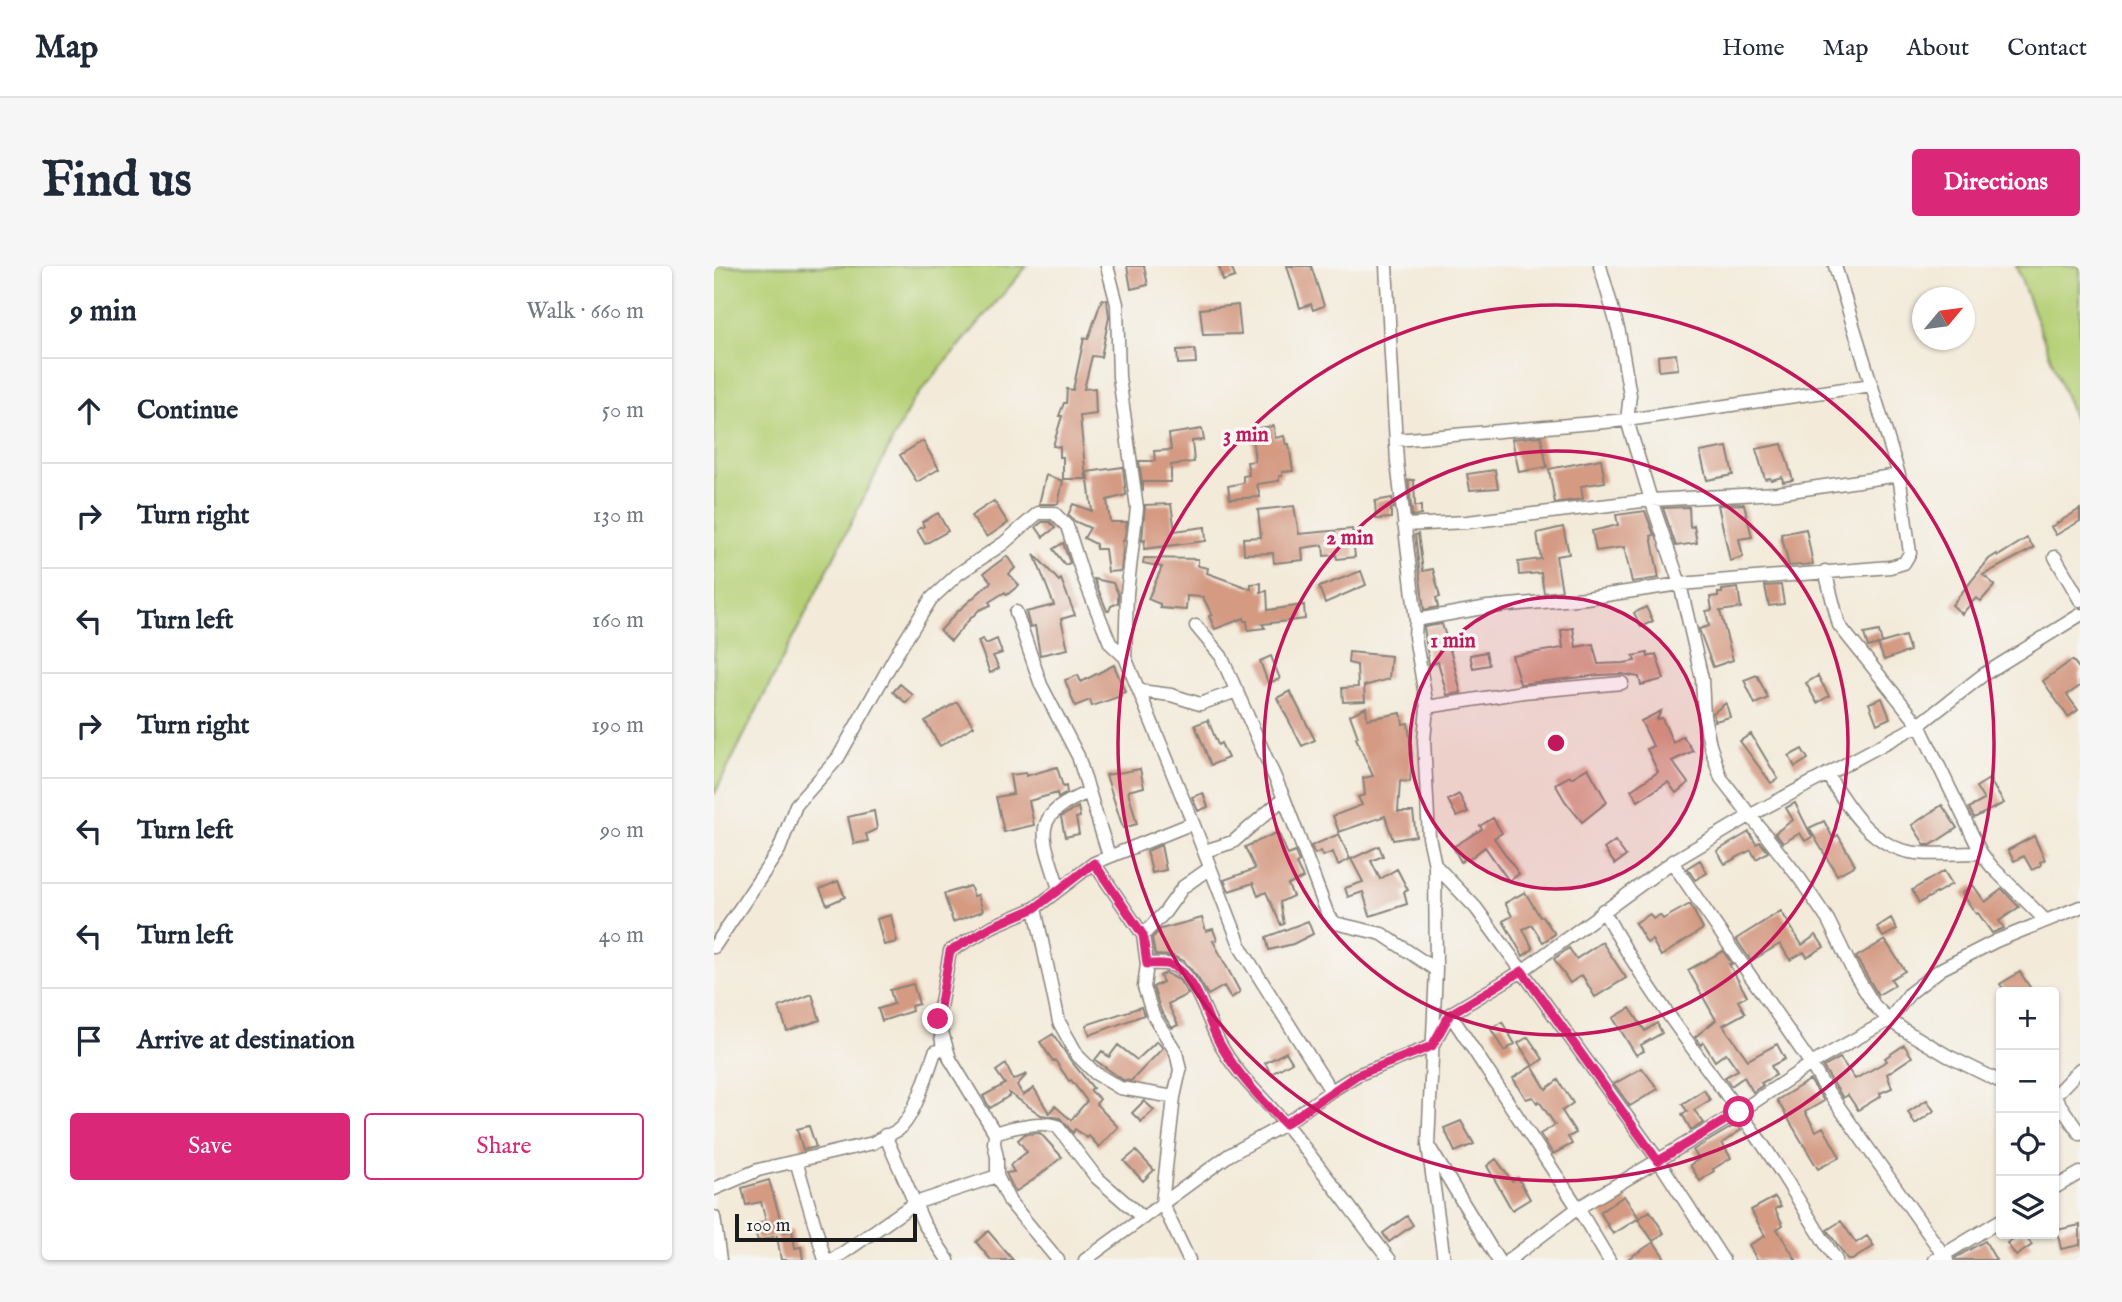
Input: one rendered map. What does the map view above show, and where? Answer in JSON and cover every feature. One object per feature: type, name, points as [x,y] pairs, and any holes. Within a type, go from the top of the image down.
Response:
[{"type":"street","points":[[1107,266],[1117,304],[1119,377],[1138,508],[1127,593],[1125,657]]},
{"type":"street","points":[[1386,266],[1396,440],[1416,620],[1415,637],[1427,707],[1424,741],[1429,837],[1435,864],[1436,970],[1428,1145],[1444,1260]]},
{"type":"street","points":[[1600,266],[1619,332],[1630,395],[1627,420],[1680,584],[1702,679],[1704,716],[1710,745],[1721,778],[1828,920],[1853,971],[1874,1005],[1889,1020],[1948,1056],[1996,1080]]},
{"type":"street","points":[[1416,620],[1488,607],[1586,598],[1680,584],[1890,568],[1904,563],[1910,553],[1899,475],[1835,266]]},
{"type":"street","points":[[1396,440],[1627,420],[1872,385]]},
{"type":"street","points":[[1404,525],[1466,522],[1651,500],[1777,493],[1899,475]]},
{"type":"street","points":[[714,947],[779,850],[796,805],[838,758],[896,654],[931,599],[958,574],[1004,543],[1038,513],[1054,513],[1067,526],[1083,576],[1110,643],[1125,657],[1140,691],[1242,950],[1331,1091]]},
{"type":"street","points":[[2055,557],[2080,600]]},
{"type":"street","points":[[1825,571],[1839,625],[1919,725],[1981,853],[2045,920]]},
{"type":"street","points":[[1016,612],[1041,685],[1078,756],[1109,856]]},
{"type":"street","points":[[1085,1260],[1229,1155],[1285,1124],[1331,1091],[1357,1075],[1432,1046],[1450,1014],[1522,971],[1672,862],[1751,815],[1919,725],[1983,675],[2080,615]]},
{"type":"street","points":[[1196,626],[1221,656],[1237,691],[1284,798],[1328,915],[1335,923],[1382,934],[1436,970]]},
{"type":"street","points":[[1427,707],[1523,692],[1622,684]]},
{"type":"street","points":[[1140,691],[1171,695],[1200,704],[1237,691]]},
{"type":"street","points":[[1827,774],[1847,807],[1879,840],[1914,853],[1981,853]]},
{"type":"street","points":[[1059,889],[1046,846],[1044,828],[1048,815],[1066,801],[1089,792]]},
{"type":"street","points":[[1205,851],[1233,842],[1284,798]]},
{"type":"street","points":[[714,1189],[758,1170],[873,1143],[898,1130],[908,1118],[935,1052],[943,1048],[938,1019],[950,951],[993,926],[1035,908],[1094,863],[1193,823]]},
{"type":"street","points":[[1672,862],[1942,1258],[1996,1223]]},
{"type":"street","points":[[1094,863],[1143,935],[1147,964],[1144,987],[1153,1015],[1175,1052],[1180,1070],[1174,1097],[1162,1203],[1189,1260]]},
{"type":"street","points":[[1435,864],[1476,908],[1522,971],[1658,1161],[1723,1260]]},
{"type":"street","points":[[1143,935],[1165,912],[1182,887],[1210,868]]},
{"type":"street","points":[[1509,1260],[1578,1208],[1739,1112],[1811,1064],[1889,1020],[1910,993],[1941,969],[1996,941],[2080,907]]},
{"type":"street","points":[[1035,908],[1059,1022],[1078,1056],[1096,1073],[1120,1088],[1174,1097]]},
{"type":"street","points":[[1603,910],[1621,944],[1757,1137],[1836,1260]]},
{"type":"street","points":[[1147,964],[1177,967],[1188,979],[1235,1068],[1285,1124],[1390,1260]]},
{"type":"street","points":[[1450,1014],[1578,1208],[1609,1260]]},
{"type":"street","points":[[938,1019],[950,1059],[995,1133],[997,1176],[1010,1202],[1058,1260]]},
{"type":"street","points":[[2059,1091],[2080,1069]]},
{"type":"street","points":[[2059,1103],[2080,1134]]},
{"type":"street","points":[[995,1133],[1022,1125],[1032,1127],[1048,1123],[1057,1126],[1096,1177],[1143,1218]]},
{"type":"street","points":[[885,1135],[924,1224],[948,1260]]},
{"type":"street","points":[[1428,1145],[1498,1260]]},
{"type":"street","points":[[796,1161],[825,1260]]},
{"type":"street","points":[[2059,1185],[2080,1172]]},
{"type":"street","points":[[833,1260],[915,1203],[997,1176]]},
{"type":"street","points":[[714,1217],[720,1260]]},
{"type":"green space","points":[[714,266],[1027,266],[912,402],[714,795]]},
{"type":"green space","points":[[2016,266],[2080,266],[2080,435]]},
{"type":"building","points":[[1127,266],[1144,266],[1148,285],[1131,289]]},
{"type":"building","points":[[1219,266],[1231,266],[1235,277],[1223,281]]},
{"type":"building","points":[[1287,266],[1311,266],[1324,306],[1313,310],[1311,304],[1300,308]]},
{"type":"building","points":[[1102,299],[1107,300],[1109,317],[1101,357],[1092,356],[1084,389],[1095,388],[1096,414],[1080,416],[1086,479],[1063,479],[1060,447],[1053,446],[1062,416],[1059,416],[1066,403],[1067,389],[1073,390],[1084,338],[1088,339]]},
{"type":"building","points":[[1238,305],[1241,334],[1203,335],[1200,309]]},
{"type":"building","points":[[1195,349],[1196,363],[1178,364],[1177,350]]},
{"type":"building","points":[[1676,354],[1678,369],[1659,371],[1658,356]]},
{"type":"building","points":[[1274,426],[1275,438],[1284,436],[1286,444],[1289,444],[1293,471],[1282,472],[1279,481],[1257,484],[1260,497],[1230,499],[1228,486],[1243,483],[1243,476],[1249,475],[1247,462],[1255,461],[1251,429]]},
{"type":"building","points":[[1202,429],[1204,440],[1192,441],[1194,462],[1171,465],[1171,482],[1143,482],[1143,491],[1139,461],[1155,461],[1154,451],[1171,450],[1169,434]]},
{"type":"building","points":[[1541,436],[1547,467],[1519,472],[1512,439]]},
{"type":"building","points":[[923,441],[939,469],[917,482],[900,455]]},
{"type":"building","points":[[1782,444],[1793,480],[1783,482],[1782,477],[1765,479],[1756,449]]},
{"type":"building","points":[[1727,447],[1733,475],[1707,480],[1700,452]]},
{"type":"building","points":[[1601,459],[1605,482],[1581,486],[1583,499],[1555,503],[1549,469]]},
{"type":"building","points":[[1123,467],[1126,495],[1107,500],[1110,522],[1127,522],[1122,541],[1121,571],[1108,572],[1105,549],[1096,549],[1096,544],[1084,538],[1090,528],[1074,521],[1068,515],[1073,504],[1092,511],[1087,472]]},
{"type":"building","points":[[1495,470],[1498,488],[1470,490],[1467,474]]},
{"type":"building","points":[[1046,475],[1063,481],[1058,504],[1039,504]]},
{"type":"building","points":[[1408,480],[1414,480],[1415,506],[1421,506],[1421,515],[1412,516]]},
{"type":"building","points":[[1392,498],[1394,508],[1391,509],[1391,518],[1376,519],[1375,501]]},
{"type":"building","points":[[994,501],[1008,523],[987,537],[971,516]]},
{"type":"building","points":[[1171,504],[1175,531],[1205,527],[1206,541],[1144,549],[1145,540],[1142,541],[1145,505]]},
{"type":"building","points":[[1744,504],[1752,537],[1739,539],[1743,557],[1730,561],[1718,505]]},
{"type":"building","points":[[1294,506],[1299,534],[1352,529],[1355,557],[1337,559],[1336,555],[1324,556],[1323,545],[1302,548],[1303,560],[1274,563],[1273,553],[1244,554],[1243,538],[1261,537],[1258,510]]},
{"type":"building","points":[[1689,507],[1690,527],[1694,526],[1697,543],[1676,546],[1663,508]]},
{"type":"building","points":[[2080,509],[2080,521],[2056,535],[2051,527]]},
{"type":"building","points":[[1645,511],[1654,535],[1651,536],[1659,578],[1632,582],[1624,547],[1596,551],[1592,531],[1618,525],[1616,515]]},
{"type":"building","points":[[938,513],[948,531],[925,544],[917,530],[924,526],[922,522]]},
{"type":"building","points":[[1042,522],[1050,522],[1055,528],[1043,537],[1036,527]]},
{"type":"building","points":[[1563,527],[1569,554],[1556,556],[1562,591],[1544,593],[1541,573],[1519,575],[1518,562],[1541,559],[1537,533]]},
{"type":"building","points":[[1806,529],[1813,564],[1789,566],[1781,534]]},
{"type":"building","points":[[1418,534],[1423,571],[1433,569],[1440,597],[1436,598],[1438,607],[1424,610],[1415,535]]},
{"type":"building","points":[[2027,538],[2034,548],[1983,575],[1995,585],[1981,601],[1976,598],[1962,614],[1952,605],[1989,559]]},
{"type":"building","points":[[1063,543],[1070,563],[1065,565],[1053,549]]},
{"type":"building","points":[[1034,554],[1059,581],[1061,579],[1075,615],[1061,619],[1068,649],[1040,655],[1035,626],[1030,627],[1026,612],[1054,605]]},
{"type":"building","points":[[1007,556],[1015,568],[1009,574],[1019,585],[1007,595],[1005,592],[989,602],[991,605],[979,610],[951,641],[940,631],[991,582],[984,573]]},
{"type":"building","points":[[1144,558],[1198,559],[1198,566],[1208,568],[1207,573],[1251,589],[1251,584],[1261,583],[1261,592],[1267,591],[1268,610],[1304,605],[1305,619],[1262,624],[1265,628],[1248,630],[1244,618],[1215,629],[1209,616],[1212,615],[1203,597],[1187,596],[1186,610],[1160,608],[1160,604],[1148,599],[1162,567],[1143,563]]},
{"type":"building","points":[[1361,571],[1366,585],[1325,603],[1319,587]]},
{"type":"building","points":[[1094,579],[1113,583],[1118,593],[1118,603],[1111,606],[1109,611],[1107,611]]},
{"type":"building","points":[[1781,585],[1784,604],[1769,606],[1765,586]]},
{"type":"building","points":[[1738,588],[1741,608],[1720,611],[1733,660],[1713,667],[1699,629],[1709,626],[1706,611],[1712,610],[1710,597],[1718,596],[1722,590]]},
{"type":"building","points":[[1646,607],[1653,621],[1641,627],[1634,613]]},
{"type":"building","points":[[1442,624],[1461,693],[1447,695],[1438,662],[1429,665],[1424,627]]},
{"type":"building","points":[[1573,628],[1576,647],[1593,644],[1598,664],[1624,663],[1635,661],[1633,656],[1647,653],[1648,657],[1656,654],[1664,679],[1641,685],[1639,677],[1622,674],[1520,684],[1512,656],[1563,648],[1561,630]]},
{"type":"building","points":[[1879,631],[1882,643],[1868,647],[1864,634]]},
{"type":"building","points":[[1905,636],[1910,651],[1884,660],[1878,644]]},
{"type":"building","points":[[983,639],[986,644],[997,639],[1002,653],[993,656],[999,668],[990,673],[978,641]]},
{"type":"building","points":[[1349,652],[1391,656],[1389,679],[1364,686],[1365,701],[1343,702],[1342,688],[1358,687],[1357,665],[1348,663]]},
{"type":"building","points":[[1486,652],[1489,665],[1473,668],[1470,655]]},
{"type":"building","points":[[1271,656],[1280,679],[1268,683],[1260,661]]},
{"type":"building","points":[[2072,660],[2080,669],[2080,686],[2067,695],[2078,710],[2068,717],[2043,681]]},
{"type":"building","points":[[1114,665],[1125,692],[1120,694],[1121,696],[1092,706],[1090,700],[1075,706],[1065,680],[1078,675],[1081,682]]},
{"type":"building","points":[[1757,675],[1768,698],[1755,704],[1744,680]]},
{"type":"building","points":[[1818,676],[1829,696],[1817,703],[1806,683]]},
{"type":"building","points":[[900,684],[913,695],[906,703],[893,692]]},
{"type":"building","points":[[1290,691],[1315,740],[1302,746],[1277,698]]},
{"type":"building","points":[[1882,698],[1890,718],[1877,724],[1869,703]]},
{"type":"building","points":[[957,702],[974,726],[940,746],[925,721]]},
{"type":"building","points":[[1726,703],[1730,717],[1715,721],[1713,713]]},
{"type":"building","points":[[1366,707],[1367,719],[1401,713],[1403,724],[1408,723],[1412,755],[1410,782],[1400,781],[1398,812],[1413,812],[1416,836],[1393,840],[1385,816],[1339,832],[1333,816],[1362,805],[1358,797],[1365,795],[1363,778],[1373,776],[1356,738],[1358,737],[1350,715]]},
{"type":"building","points":[[1661,711],[1657,719],[1662,718],[1673,743],[1683,736],[1693,751],[1672,761],[1688,783],[1676,793],[1668,782],[1638,801],[1631,790],[1658,772],[1647,749],[1653,746],[1641,721]]},
{"type":"building","points":[[1208,720],[1218,745],[1221,743],[1228,758],[1211,765],[1195,725]]},
{"type":"building","points":[[1751,734],[1778,779],[1771,783],[1740,741]]},
{"type":"building","points":[[1802,749],[1808,759],[1795,767],[1789,756]]},
{"type":"building","points":[[1057,767],[1067,793],[1058,798],[1057,793],[1029,801],[1034,825],[1004,832],[996,797],[1013,794],[1010,775],[1026,773],[1026,776]]},
{"type":"building","points":[[1588,768],[1607,802],[1582,822],[1555,784]]},
{"type":"building","points":[[1140,769],[1144,787],[1128,791],[1137,824],[1123,828],[1106,775]]},
{"type":"building","points":[[1989,779],[2004,803],[1974,818],[1969,808],[1984,800],[1976,787]]},
{"type":"building","points":[[1203,793],[1208,807],[1198,811],[1192,797]]},
{"type":"building","points":[[1459,794],[1468,812],[1457,817],[1448,800]]},
{"type":"building","points":[[1795,803],[1812,837],[1805,841],[1800,833],[1783,843],[1775,833],[1793,820],[1786,808]]},
{"type":"building","points":[[1942,805],[1957,828],[1931,845],[1925,845],[1912,825]]},
{"type":"building","points":[[1078,807],[1080,817],[1076,818],[1079,834],[1065,837],[1061,817]]},
{"type":"building","points":[[874,811],[877,829],[866,834],[868,841],[854,844],[848,817]]},
{"type":"building","points":[[1493,818],[1502,833],[1494,838],[1519,874],[1509,881],[1485,847],[1461,862],[1453,847],[1482,829],[1480,826]]},
{"type":"building","points":[[1824,821],[1833,838],[1838,835],[1855,865],[1837,875],[1809,828]]},
{"type":"building","points":[[1278,832],[1288,855],[1295,852],[1299,862],[1296,864],[1303,878],[1288,885],[1293,896],[1280,902],[1284,924],[1281,925],[1266,892],[1258,896],[1253,883],[1229,891],[1224,880],[1255,869],[1245,847]]},
{"type":"building","points":[[1749,832],[1756,844],[1760,842],[1768,852],[1756,859],[1751,850],[1725,864],[1717,851]]},
{"type":"building","points":[[1339,834],[1350,859],[1338,865],[1333,852],[1323,856],[1321,851],[1315,854],[1311,846]]},
{"type":"building","points":[[2034,836],[2045,860],[2032,870],[2024,856],[2014,861],[2008,850]]},
{"type":"building","points":[[1615,841],[1626,856],[1615,864],[1604,849]]},
{"type":"building","points":[[1161,845],[1166,870],[1152,873],[1147,851]]},
{"type":"building","points":[[1379,846],[1383,856],[1371,861],[1380,879],[1397,869],[1408,890],[1404,892],[1407,904],[1370,916],[1363,892],[1348,897],[1345,888],[1363,882],[1351,859]]},
{"type":"building","points":[[1700,860],[1707,873],[1695,880],[1687,868]]},
{"type":"building","points":[[1944,871],[1952,884],[1919,903],[1912,890]]},
{"type":"building","points":[[838,881],[845,897],[827,905],[820,889]]},
{"type":"building","points":[[1973,885],[1985,902],[2002,889],[2019,907],[1999,921],[2004,928],[1992,933],[1978,913],[1976,914],[1962,893]]},
{"type":"building","points":[[970,886],[974,896],[978,895],[983,911],[953,922],[944,894]]},
{"type":"building","points":[[1525,892],[1540,917],[1542,916],[1555,934],[1543,942],[1532,925],[1523,929],[1533,949],[1523,956],[1503,921],[1512,916],[1505,903]]},
{"type":"building","points":[[1690,904],[1703,929],[1661,956],[1652,940],[1647,943],[1635,923],[1650,914],[1653,919],[1660,915],[1663,919]]},
{"type":"building","points":[[1781,911],[1802,945],[1816,935],[1824,947],[1807,957],[1804,952],[1790,960],[1780,944],[1751,961],[1736,939]]},
{"type":"building","points":[[891,915],[897,942],[884,945],[877,919]]},
{"type":"building","points":[[1202,918],[1206,931],[1213,929],[1217,940],[1213,941],[1240,992],[1231,998],[1224,986],[1208,995],[1184,961],[1173,956],[1155,955],[1152,938],[1161,929]]},
{"type":"building","points":[[1891,918],[1897,929],[1883,937],[1877,927]]},
{"type":"building","points":[[1308,921],[1313,934],[1293,944],[1269,950],[1266,937]]},
{"type":"building","points":[[1885,940],[1905,971],[1891,979],[1895,985],[1878,995],[1856,957]]},
{"type":"building","points":[[1602,942],[1626,978],[1595,997],[1582,975],[1570,983],[1554,959],[1569,948],[1576,959]]},
{"type":"building","points":[[1723,951],[1747,996],[1738,1001],[1745,1013],[1723,1025],[1748,1060],[1777,1044],[1785,1059],[1771,1066],[1776,1075],[1761,1083],[1763,1085],[1753,1092],[1744,1077],[1731,1086],[1725,1077],[1738,1070],[1726,1053],[1715,1061],[1703,1042],[1701,1045],[1695,1037],[1716,1020],[1688,970]]},
{"type":"building","points":[[2020,972],[2030,987],[2002,987],[2000,984]]},
{"type":"building","points":[[1166,973],[1179,980],[1188,994],[1168,1004],[1178,1025],[1172,1028],[1161,1011],[1153,987],[1163,982],[1160,976]]},
{"type":"building","points":[[913,984],[919,1004],[911,1006],[912,1011],[882,1021],[878,1009],[894,1004],[890,990]]},
{"type":"building","points":[[812,994],[820,1020],[787,1031],[779,1007]]},
{"type":"building","points":[[1141,1007],[1144,1015],[1090,1035],[1086,1025]]},
{"type":"building","points":[[1630,1008],[1645,1031],[1657,1023],[1662,1033],[1641,1045],[1644,1051],[1636,1055],[1613,1018]]},
{"type":"building","points":[[1502,1022],[1515,1044],[1504,1051],[1491,1029]]},
{"type":"building","points":[[1053,1034],[1093,1088],[1090,1090],[1100,1099],[1096,1104],[1118,1127],[1099,1147],[1089,1136],[1087,1138],[1075,1129],[1073,1133],[1060,1118],[1041,1115],[1009,1093],[1009,1096],[990,1108],[983,1096],[1005,1084],[996,1071],[1006,1064],[1013,1080],[1027,1074],[1017,1085],[1023,1095],[1034,1088],[1049,1113],[1055,1106],[1071,1120],[1087,1101],[1040,1042]]},
{"type":"building","points":[[1528,1037],[1543,1059],[1533,1066],[1518,1043]]},
{"type":"building","points":[[1157,1041],[1163,1048],[1131,1081],[1123,1080],[1095,1060],[1102,1051],[1109,1057],[1118,1045],[1137,1060]]},
{"type":"building","points":[[1904,1045],[1912,1057],[1887,1074],[1892,1088],[1880,1093],[1881,1096],[1858,1110],[1848,1095],[1843,1098],[1823,1067],[1840,1058],[1855,1079],[1887,1061],[1885,1058]]},
{"type":"building","points":[[1286,1052],[1292,1062],[1271,1074],[1265,1063]]},
{"type":"building","points":[[1532,1066],[1546,1089],[1558,1080],[1573,1103],[1562,1111],[1576,1133],[1568,1137],[1572,1144],[1553,1154],[1540,1134],[1555,1125],[1539,1101],[1537,1103],[1533,1097],[1526,1099],[1513,1078]]},
{"type":"building","points":[[1642,1068],[1658,1089],[1630,1106],[1614,1084]]},
{"type":"building","points":[[1810,1080],[1824,1101],[1805,1112],[1816,1131],[1823,1127],[1840,1157],[1818,1169],[1777,1100]]},
{"type":"building","points":[[1704,1090],[1710,1100],[1694,1110],[1704,1123],[1691,1130],[1682,1114],[1687,1111],[1682,1104]]},
{"type":"building","points":[[1927,1100],[1934,1111],[1915,1124],[1908,1112]]},
{"type":"building","points":[[1144,1101],[1154,1110],[1141,1122],[1132,1113]]},
{"type":"building","points":[[1461,1121],[1474,1144],[1455,1152],[1444,1128]]},
{"type":"building","points":[[1737,1124],[1741,1130],[1722,1143],[1731,1158],[1700,1181],[1690,1165],[1699,1159],[1693,1150]]},
{"type":"building","points":[[809,1126],[816,1147],[803,1150],[797,1129]]},
{"type":"building","points":[[1040,1133],[1062,1157],[1015,1192],[1006,1173],[1014,1172],[1010,1165],[1027,1152],[1018,1140],[1025,1134]]},
{"type":"building","points":[[1136,1151],[1154,1170],[1143,1181],[1124,1161]]},
{"type":"building","points":[[1496,1159],[1512,1181],[1518,1178],[1530,1199],[1512,1210],[1487,1166]]},
{"type":"building","points":[[769,1180],[784,1232],[792,1230],[795,1248],[801,1247],[803,1260],[781,1260],[777,1236],[758,1241],[753,1225],[766,1221],[761,1202],[746,1205],[742,1188]]},
{"type":"building","points":[[1624,1196],[1639,1218],[1613,1234],[1600,1212]]},
{"type":"building","points":[[1775,1197],[1781,1206],[1775,1209],[1783,1225],[1777,1229],[1796,1260],[1757,1260],[1749,1245],[1765,1236],[1751,1210]]},
{"type":"building","points":[[1650,1211],[1664,1233],[1653,1241],[1638,1219]]},
{"type":"building","points":[[1407,1216],[1413,1225],[1389,1242],[1383,1233]]},
{"type":"building","points":[[1841,1221],[1856,1243],[1867,1236],[1874,1246],[1848,1260],[1827,1230]]},
{"type":"building","points":[[2080,1225],[2080,1245],[2061,1249],[2059,1230]]},
{"type":"building","points":[[988,1231],[1013,1260],[991,1260],[976,1242]]},
{"type":"building","points":[[2013,1239],[2028,1239],[2032,1245],[2016,1256],[2007,1243]]},
{"type":"building","points":[[1985,1241],[1996,1260],[1956,1260],[1955,1258]]},
{"type":"building","points":[[1654,1242],[1666,1260],[1626,1260]]},
{"type":"route","points":[[938,1019],[950,951],[993,926],[1035,908],[1094,863],[1143,935],[1147,964],[1177,967],[1188,979],[1235,1068],[1285,1124],[1357,1075],[1397,1062],[1432,1046],[1450,1014],[1522,971],[1658,1161],[1739,1112]]}]
